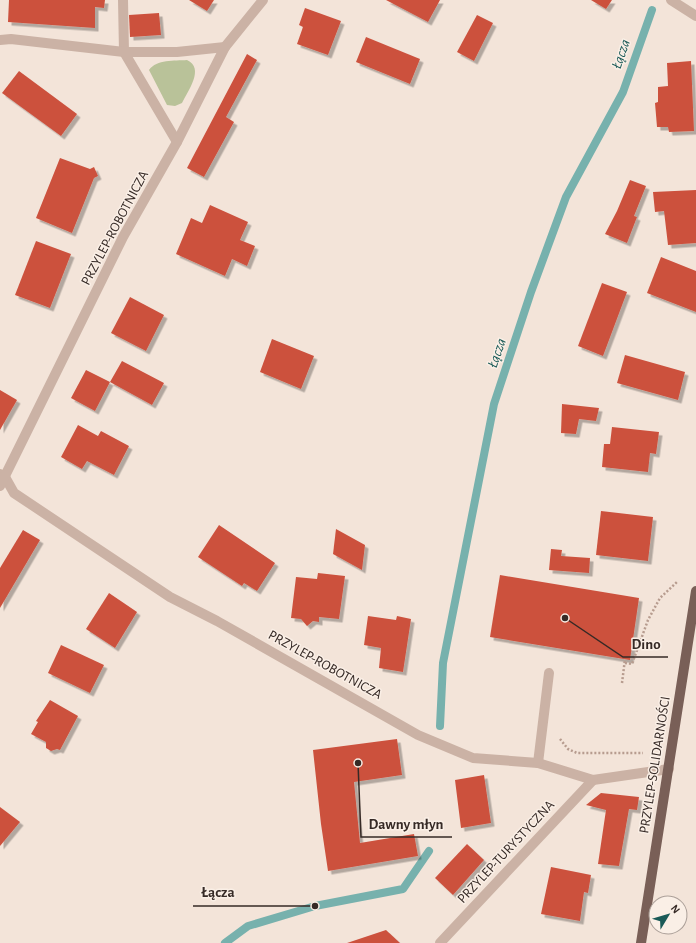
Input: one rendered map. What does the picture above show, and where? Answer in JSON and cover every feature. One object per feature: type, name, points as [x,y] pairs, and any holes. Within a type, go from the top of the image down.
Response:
[{"type":"main road","name":"PRZYLEP-SOLIDARNOŚCI","points":[[641,943],[696,591]]},
{"type":"street","points":[[123,0],[124,52],[177,142]]},
{"type":"street","name":"PRZYLEP-ROBOTNICZA","points":[[264,0],[225,46],[177,142],[123,237],[2,479],[14,493],[170,597],[244,636],[418,735],[473,758],[538,763],[593,780],[668,769]]},
{"type":"street","points":[[671,0],[696,16]]},
{"type":"street","points":[[0,40],[11,39],[124,52],[176,52],[225,46]]},
{"type":"street","points":[[538,763],[550,673]]},
{"type":"street","name":"PRZYLEP-TURYSTYCZNA","points":[[440,943],[593,780]]},
{"type":"path","points":[[622,683],[625,661],[632,664],[648,620],[660,598],[677,582]]},
{"type":"path","points":[[558,732],[559,738],[568,749],[577,753],[647,752]]},
{"type":"green space","points":[[187,60],[195,68],[194,80],[182,103],[175,106],[167,105],[149,70],[152,66],[161,62]]},
{"type":"building","points":[[9,0],[105,0],[104,8],[95,7],[95,28],[8,22]]},
{"type":"building","points":[[189,0],[214,0],[207,11]]},
{"type":"building","points":[[386,0],[440,0],[428,22]]},
{"type":"building","points":[[591,0],[612,0],[606,9]]},
{"type":"building","points":[[305,8],[341,21],[328,55],[297,44],[303,27],[299,25]]},
{"type":"building","points":[[159,13],[161,35],[130,37],[129,15]]},
{"type":"building","points":[[477,15],[493,23],[474,61],[457,52]]},
{"type":"building","points":[[366,37],[420,59],[410,84],[356,62]]},
{"type":"building","points":[[247,54],[257,60],[226,117],[234,122],[204,177],[187,168]]},
{"type":"building","points":[[691,61],[694,131],[669,132],[668,127],[657,127],[655,103],[658,102],[658,87],[668,86],[667,63]]},
{"type":"building","points":[[19,71],[77,114],[61,136],[2,93]]},
{"type":"building","points":[[60,158],[90,169],[94,167],[98,176],[94,178],[72,233],[36,218]]},
{"type":"building","points":[[630,180],[646,186],[634,216],[637,217],[627,243],[605,234],[617,211]]},
{"type":"building","points":[[696,190],[696,243],[668,245],[664,211],[655,212],[653,192]]},
{"type":"building","points":[[210,205],[248,222],[240,240],[255,246],[247,266],[232,259],[225,276],[176,254],[191,218],[202,223]]},
{"type":"building","points":[[36,241],[71,254],[50,308],[15,295]]},
{"type":"building","points":[[661,257],[696,271],[696,312],[647,293]]},
{"type":"building","points":[[602,283],[627,292],[603,356],[578,346]]},
{"type":"building","points":[[130,297],[164,315],[146,351],[111,333]]},
{"type":"building","points":[[272,339],[314,356],[301,389],[260,372]]},
{"type":"building","points":[[625,355],[685,372],[678,400],[617,383]]},
{"type":"building","points":[[122,361],[164,383],[152,405],[110,382]]},
{"type":"building","points":[[86,370],[110,382],[95,411],[71,398]]},
{"type":"building","points":[[0,390],[17,400],[0,430]]},
{"type":"building","points":[[562,404],[599,408],[596,421],[579,419],[576,434],[561,433]]},
{"type":"building","points":[[78,425],[98,436],[101,431],[129,446],[114,475],[87,461],[82,469],[61,457]]},
{"type":"building","points":[[612,427],[659,432],[656,454],[650,453],[648,472],[602,467],[604,444],[610,444]]},
{"type":"building","points":[[601,511],[653,517],[648,561],[596,555]]},
{"type":"building","points":[[219,525],[275,563],[257,591],[244,583],[242,586],[198,557]]},
{"type":"building","points":[[336,529],[365,545],[362,570],[333,554]]},
{"type":"building","points":[[23,530],[40,540],[0,608],[0,568]]},
{"type":"building","points":[[551,549],[562,550],[561,556],[590,558],[589,573],[549,570]]},
{"type":"building","points":[[318,573],[345,576],[339,619],[319,617],[319,622],[313,621],[307,626],[301,619],[291,618],[296,577],[317,579]]},
{"type":"building","points":[[500,575],[639,598],[630,660],[490,637]]},
{"type":"building","points":[[109,593],[137,612],[115,648],[86,629]]},
{"type":"building","points":[[368,616],[396,620],[397,616],[411,619],[403,672],[379,668],[381,648],[364,645]]},
{"type":"building","points":[[61,645],[104,665],[90,693],[48,673]]},
{"type":"building","points":[[50,700],[78,716],[60,750],[57,749],[51,751],[46,748],[46,742],[31,734],[38,722],[36,721]]},
{"type":"building","points":[[397,739],[402,775],[354,782],[360,843],[414,834],[418,856],[328,871],[313,750]]},
{"type":"building","points":[[484,775],[491,823],[461,828],[455,780]]},
{"type":"building","points":[[601,793],[639,797],[637,810],[629,809],[619,866],[598,864],[606,810],[586,805]]},
{"type":"building","points":[[0,807],[20,822],[0,846]]},
{"type":"building","points":[[467,844],[484,860],[453,895],[435,878]]},
{"type":"building","points":[[551,867],[591,875],[588,893],[584,892],[580,921],[541,914]]},
{"type":"building","points":[[386,930],[400,943],[347,943]]},
{"type":"waterway","name":"Łącza","points":[[440,726],[443,663],[494,404],[531,292],[566,197],[623,92],[652,10]]},
{"type":"waterway","name":"Łącza","points":[[225,943],[248,926],[315,906],[403,889],[429,851]]},
{"type":"place","name":"Dino","points":[[565,618]]},
{"type":"place","name":"Dawny młyn","points":[[358,763]]},
{"type":"place","name":"Łącza","points":[[315,906]]}]
